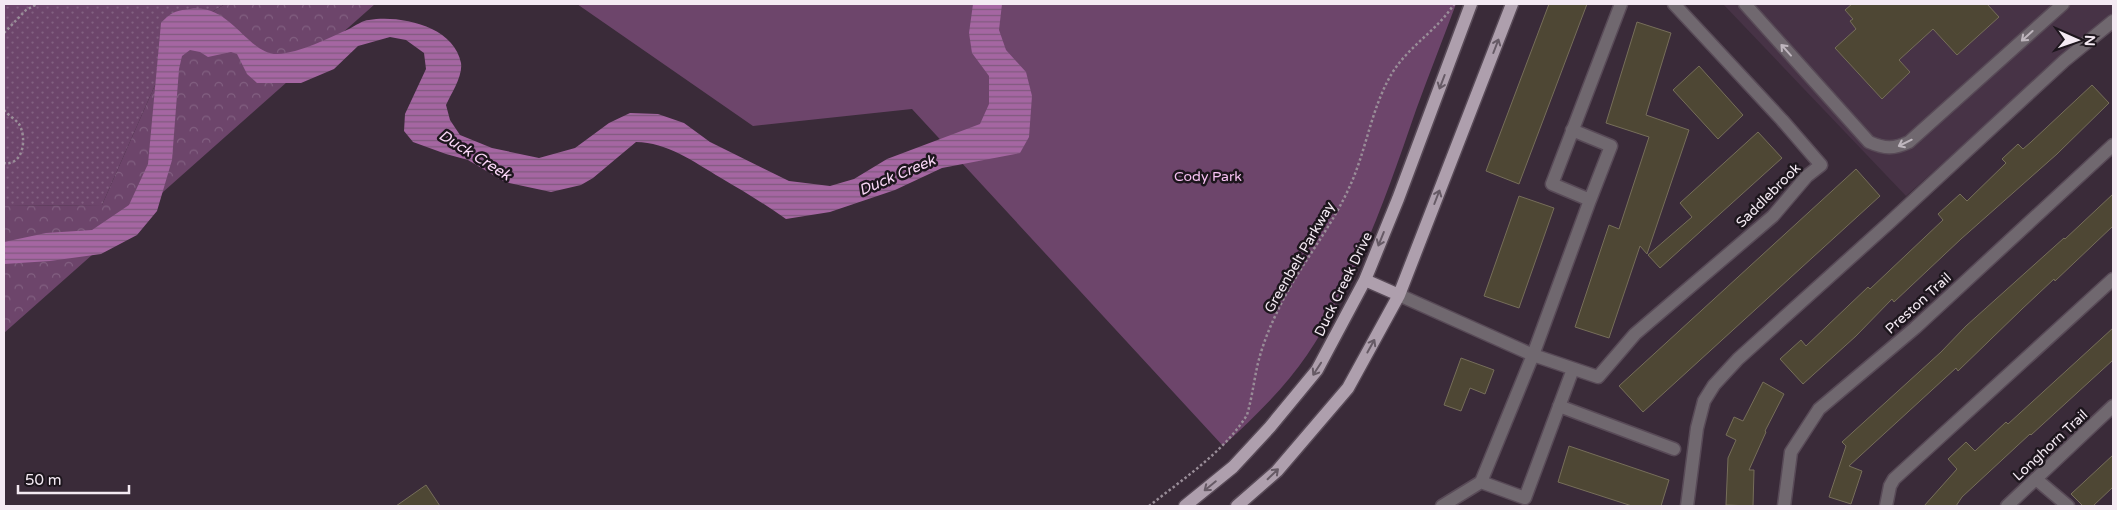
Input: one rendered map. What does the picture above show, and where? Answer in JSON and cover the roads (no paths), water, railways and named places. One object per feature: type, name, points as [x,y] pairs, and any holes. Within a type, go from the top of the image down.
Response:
[{"type":"main road","name":"Duck Creek Drive","points":[[1193,504],[1233,467],[1270,427],[1316,370],[1365,280],[1398,199],[1471,4]]},
{"type":"main road","points":[[1236,506],[1276,471],[1348,388],[1399,296],[1512,4]]},
{"type":"main road","points":[[1365,280],[1399,296]]},
{"type":"street","points":[[1590,200],[1552,184],[1621,4]]},
{"type":"street","name":"Saddlebrook","points":[[1399,296],[1533,355],[1598,377],[1635,334],[1773,216],[1807,176],[1821,165],[1782,120],[1674,4]]},
{"type":"street","points":[[1745,4],[1869,142],[1882,148],[1891,148],[1909,142],[2063,4]]},
{"type":"street","points":[[1687,506],[1697,428],[1704,401],[1714,385],[1738,359],[1890,222],[2036,86],[2113,21]]},
{"type":"street","points":[[1442,506],[1481,482],[1533,355],[1611,146],[1572,130]]},
{"type":"street","name":"Preston Trail","points":[[1784,506],[1791,452],[1819,409],[1914,328],[2113,145]]},
{"type":"street","points":[[1886,506],[1894,479],[2113,279]]},
{"type":"street","points":[[1481,482],[1525,498],[1572,368]]},
{"type":"street","points":[[1559,406],[1674,449]]},
{"type":"street","name":"Longhorn Trail","points":[[2007,506],[2113,406]]},
{"type":"street","points":[[2036,479],[2068,506]]},
{"type":"water","name":"Duck Creek","points":[[973,4],[1002,4],[999,30],[1006,50],[1026,72],[1032,96],[1029,137],[1020,153],[942,168],[895,190],[830,212],[786,219],[680,154],[659,145],[647,143],[636,142],[593,178],[581,185],[551,192],[505,182],[468,160],[413,142],[404,131],[405,114],[426,69],[424,53],[406,40],[390,37],[358,46],[334,69],[301,83],[257,83],[247,74],[237,54],[231,52],[208,57],[200,52],[190,50],[182,56],[179,69],[172,160],[157,211],[137,235],[101,254],[50,261],[4,264],[4,242],[46,233],[92,230],[129,205],[148,164],[161,23],[177,11],[204,9],[217,14],[266,52],[277,54],[295,51],[314,44],[367,20],[395,19],[424,26],[448,40],[456,50],[461,63],[460,74],[446,105],[450,120],[460,135],[492,148],[539,158],[575,148],[609,123],[630,113],[658,114],[684,123],[710,142],[789,181],[830,186],[854,179],[887,159],[980,124],[989,104],[989,76],[972,53],[969,33]]},
{"type":"park label","name":"Cody Park","points":[[1208,176]]}]
